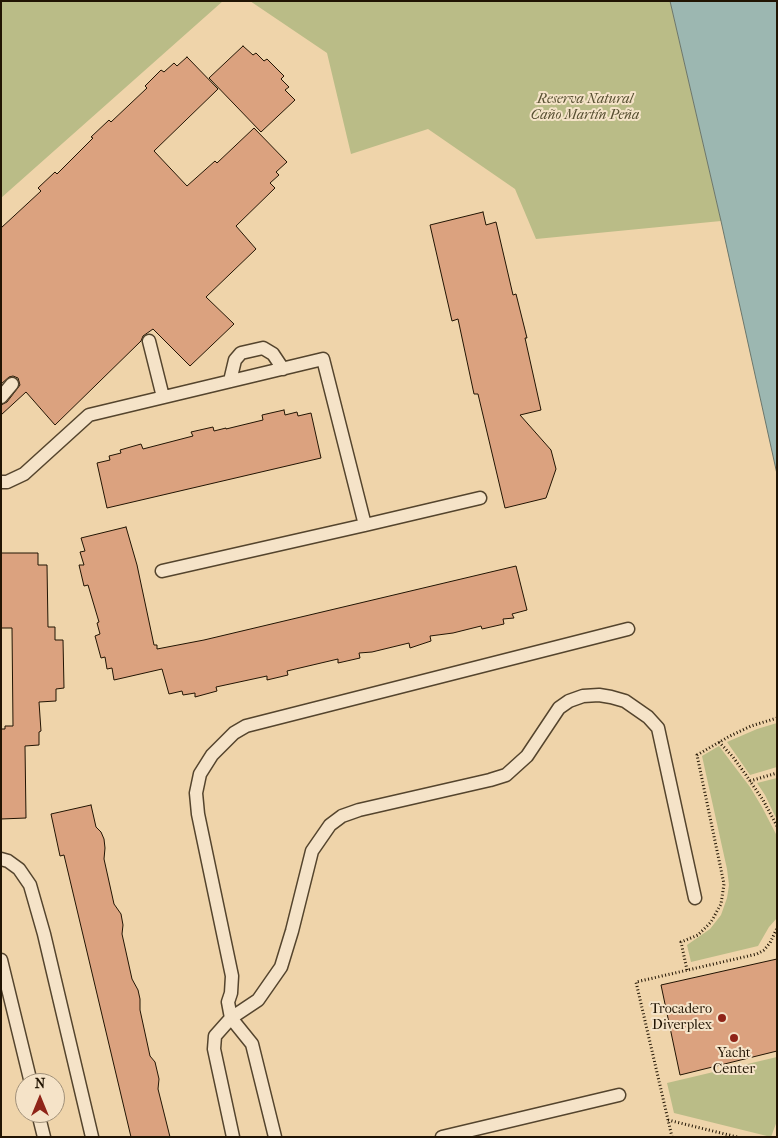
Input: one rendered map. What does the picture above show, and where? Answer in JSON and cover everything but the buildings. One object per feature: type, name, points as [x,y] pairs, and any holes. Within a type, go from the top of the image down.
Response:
[{"type":"lane","points":[[149,341],[163,397]]},
{"type":"lane","points":[[230,382],[235,360],[242,354],[263,348],[273,354],[282,369]]},
{"type":"lane","points":[[1,482],[7,482],[24,474],[89,415],[323,359],[366,525]]},
{"type":"lane","points":[[1,397],[12,384]]},
{"type":"lane","points":[[162,571],[480,498]]},
{"type":"lane","points":[[275,1137],[252,1044],[231,1018],[228,1002],[231,993],[232,976],[196,793],[200,774],[212,755],[222,744],[246,726],[628,629]]},
{"type":"lane","points":[[233,1137],[214,1049],[215,1036],[231,1018],[258,1000],[281,967],[312,851],[330,825],[342,816],[358,810],[506,775],[528,756],[559,708],[569,701],[583,696],[599,695],[625,701],[648,717],[658,728],[695,898]]},
{"type":"lane","points":[[1,859],[8,861],[19,869],[30,885],[44,934],[92,1137]]},
{"type":"lane","points":[[1,960],[29,1073]]},
{"type":"lane","points":[[442,1137],[619,1095]]},
{"type":"lane","points":[[40,1123],[44,1137]]},
{"type":"path","points":[[687,970],[681,942],[698,935],[705,929],[720,904],[724,884],[697,755],[751,726],[777,718]]},
{"type":"path","points":[[719,742],[750,781],[776,824]]},
{"type":"path","points":[[750,781],[777,773]]},
{"type":"path","points":[[672,1137],[636,982],[756,954],[764,950],[770,943],[777,928]]},
{"type":"path","points":[[668,1120],[736,1137]]},
{"type":"green space","points":[[1,1],[223,1],[1,198]]},
{"type":"green space","name":"Reserva Natural Caño Martín Peña","points":[[250,1],[670,1],[721,221],[536,239],[515,189],[428,129],[351,154],[327,53]]},
{"type":"green space","points":[[777,723],[777,767],[750,775],[727,742]]},
{"type":"green space","points":[[719,746],[750,787],[777,836],[777,918],[769,927],[758,946],[691,962],[687,945],[710,929],[721,915],[729,885],[702,756]]},
{"type":"green space","points":[[777,778],[777,817],[776,818],[757,783]]},
{"type":"green space","points":[[777,1057],[777,1121],[771,1137],[674,1113],[667,1083]]},
{"type":"water","points":[[670,1],[777,1],[777,474],[721,221]]},
{"type":"place","name":"Trocadero Diverplex","points":[[722,1018]]},
{"type":"place","name":"Yacht Center","points":[[734,1038]]}]
